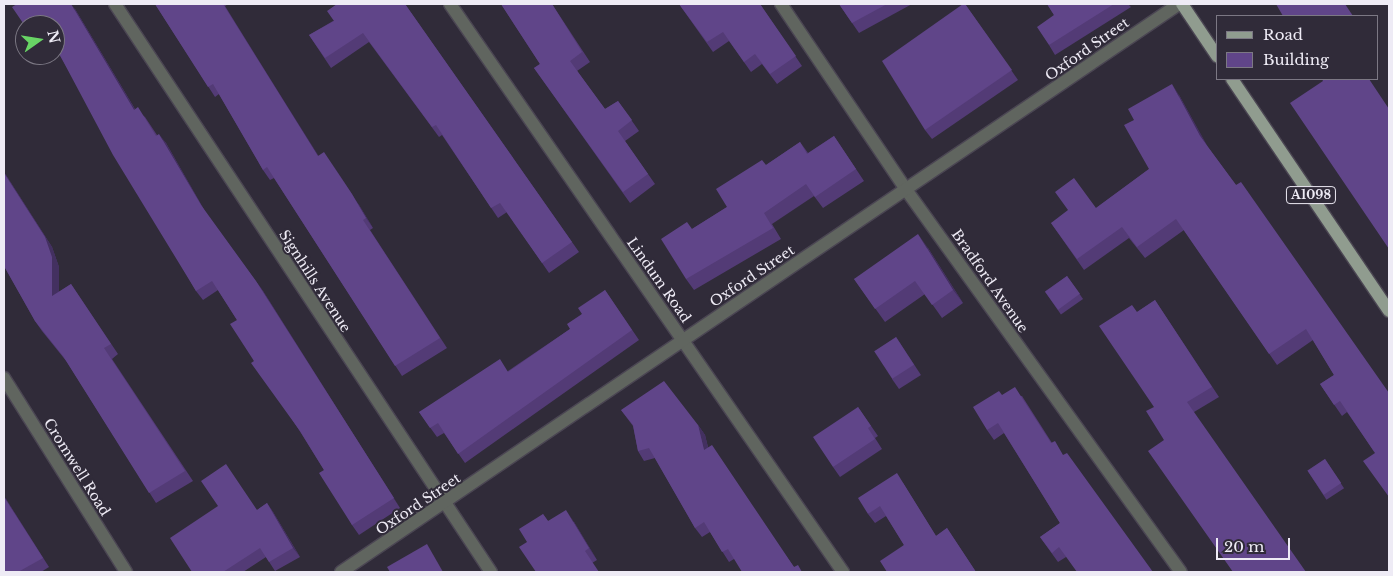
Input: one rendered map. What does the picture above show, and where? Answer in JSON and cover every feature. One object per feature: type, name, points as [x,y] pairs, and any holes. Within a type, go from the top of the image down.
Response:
[{"type":"main road","points":[[1180,4],[1216,55]]},
{"type":"main road","name":"A1098","points":[[1233,80],[1389,311]]},
{"type":"street","name":"Signhills Avenue","points":[[115,4],[444,505],[491,572]]},
{"type":"street","name":"Lindum Road","points":[[450,4],[843,572]]},
{"type":"street","name":"Bradford Avenue","points":[[781,4],[907,191],[1181,572]]},
{"type":"street","name":"Oxford Street","points":[[342,572],[444,505],[682,340],[907,191],[1180,4]]},
{"type":"street","name":"Cromwell Road","points":[[4,378],[126,572]]},
{"type":"building","points":[[17,4],[71,4],[134,110],[138,107],[156,136],[159,134],[201,205],[256,281],[394,498],[352,525],[319,473],[324,470],[300,431],[251,363],[254,361],[230,324],[237,320],[212,281],[196,291],[113,155],[65,65],[65,15],[17,15],[12,7]]},
{"type":"building","points":[[155,4],[223,4],[318,156],[324,152],[352,194],[366,218],[363,220],[440,338],[395,366],[267,167],[263,170],[213,84],[208,87]]},
{"type":"building","points":[[337,4],[405,4],[572,242],[542,263],[500,203],[491,208],[436,125],[432,127],[363,33],[325,58],[309,35],[334,21],[327,11]]},
{"type":"building","points":[[501,4],[552,4],[582,52],[570,61],[605,109],[618,101],[632,120],[618,131],[648,174],[623,192],[534,68],[540,64]]},
{"type":"building","points":[[679,4],[760,4],[796,56],[770,74],[755,54],[744,62],[723,32],[707,42]]},
{"type":"building","points":[[839,4],[887,4],[852,23]]},
{"type":"building","points":[[965,4],[1012,70],[925,130],[882,61]]},
{"type":"building","points":[[1047,4],[1114,4],[1049,45],[1037,27],[1054,15]]},
{"type":"building","points":[[1276,4],[1345,4],[1352,15],[1282,15]]},
{"type":"building","points":[[1370,80],[1389,109],[1389,249],[1290,103],[1323,81]]},
{"type":"building","points":[[1172,84],[1200,136],[1236,185],[1241,182],[1389,393],[1389,497],[1363,461],[1375,453],[1340,401],[1334,405],[1320,384],[1334,375],[1306,329],[1269,354],[1176,219],[1137,247],[1122,227],[1077,259],[1051,223],[1068,210],[1055,192],[1074,178],[1096,208],[1149,169],[1124,125],[1134,120],[1128,109]]},
{"type":"building","points":[[834,136],[856,169],[815,197],[806,184],[764,213],[773,228],[686,279],[661,239],[687,222],[692,229],[727,207],[716,189],[762,160],[766,165],[800,142],[807,154]]},
{"type":"building","points":[[4,173],[45,237],[52,257],[52,296],[71,284],[111,344],[104,348],[185,471],[149,493],[63,356],[35,321],[4,266]]},
{"type":"building","points":[[918,234],[953,290],[932,305],[915,281],[875,309],[854,279]]},
{"type":"building","points":[[1067,276],[1080,294],[1058,310],[1045,292]]},
{"type":"building","points":[[605,290],[632,330],[458,454],[438,423],[430,428],[419,412],[500,359],[508,372],[570,329],[567,324],[582,314],[578,308]]},
{"type":"building","points":[[1155,300],[1212,387],[1187,402],[1306,572],[1233,572],[1148,451],[1164,440],[1146,411],[1154,407],[1099,326],[1132,305],[1137,312]]},
{"type":"building","points":[[896,337],[914,365],[892,379],[874,351]]},
{"type":"building","points":[[664,381],[698,425],[704,450],[712,445],[794,567],[798,565],[802,572],[742,572],[728,549],[722,552],[704,522],[695,528],[649,448],[638,451],[633,425],[621,410]]},
{"type":"building","points":[[1015,387],[1051,443],[1055,441],[1063,455],[1067,453],[1153,572],[1077,572],[1059,547],[1052,553],[1040,537],[1060,523],[998,423],[987,430],[973,407],[999,391],[1002,395]]},
{"type":"building","points":[[858,407],[871,426],[868,428],[875,439],[833,467],[813,437]]},
{"type":"building","points":[[1325,459],[1341,483],[1324,495],[1308,471]]},
{"type":"building","points":[[226,464],[257,510],[267,503],[293,548],[269,562],[260,548],[223,572],[192,572],[170,538],[218,506],[201,481]]},
{"type":"building","points":[[897,473],[936,536],[947,528],[976,572],[887,572],[880,561],[904,545],[880,506],[868,514],[858,498]]},
{"type":"building","points":[[4,497],[43,558],[18,572],[4,572]]},
{"type":"building","points":[[566,510],[589,548],[585,551],[599,572],[536,572],[519,547],[527,542],[519,529],[543,514],[548,521]]},
{"type":"building","points":[[427,544],[443,572],[390,572],[387,567]]}]
